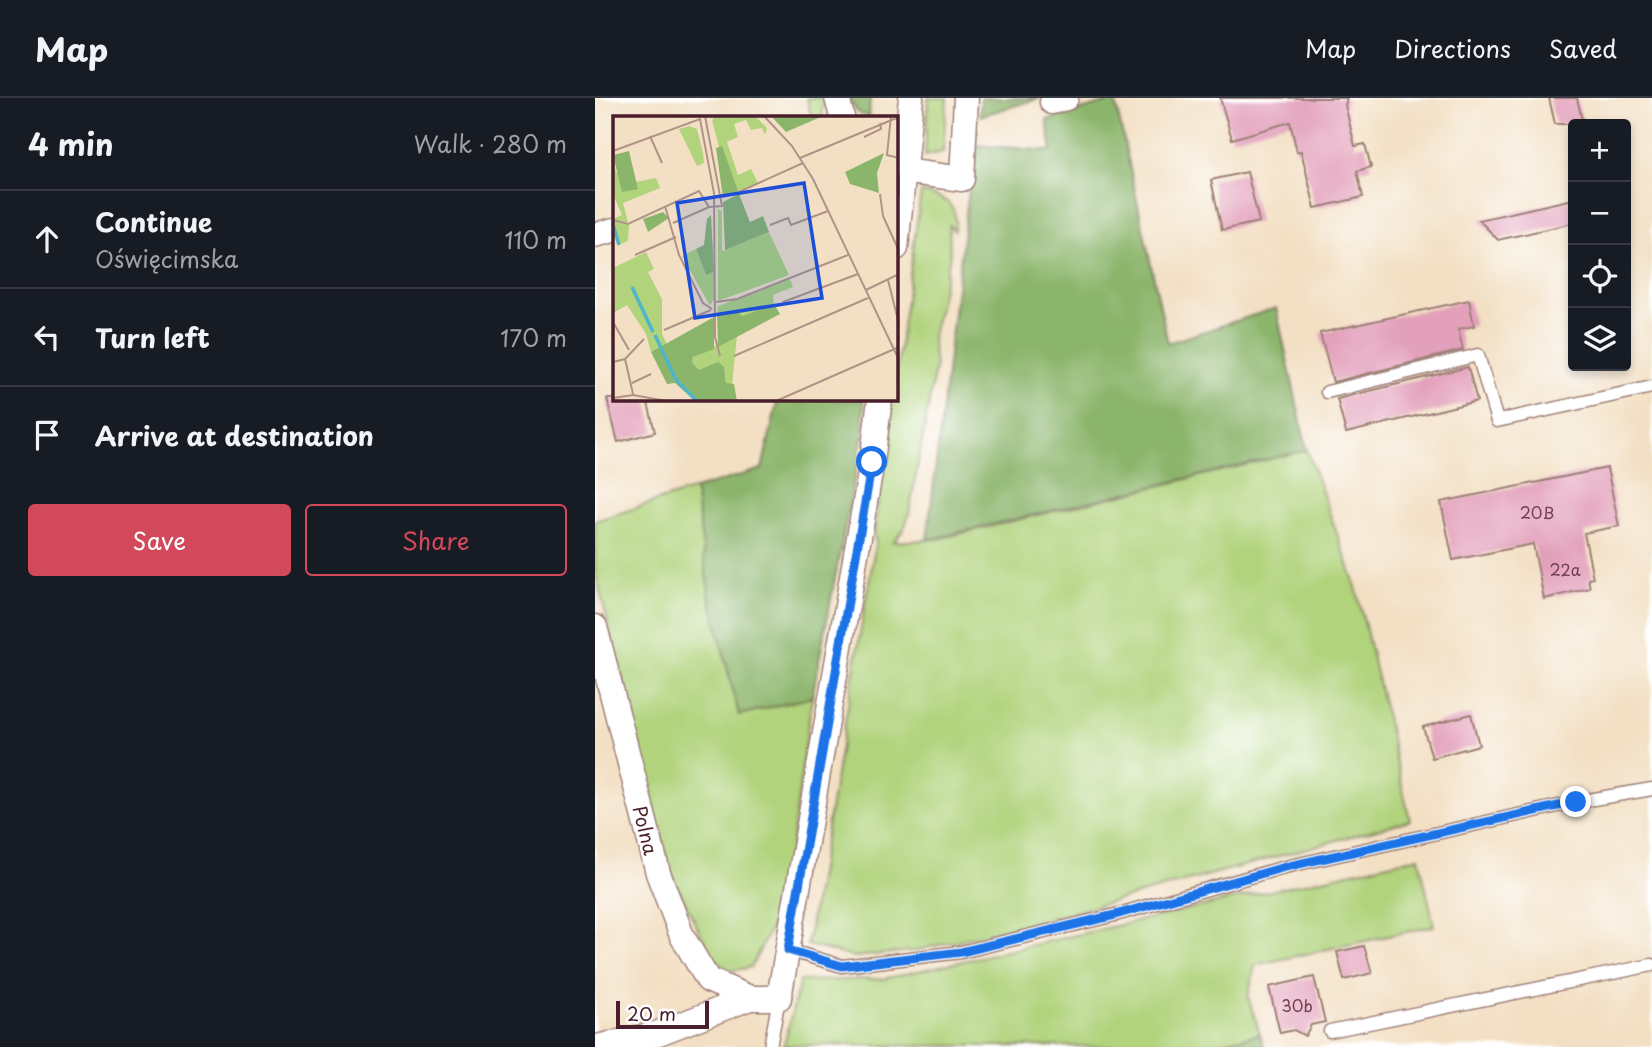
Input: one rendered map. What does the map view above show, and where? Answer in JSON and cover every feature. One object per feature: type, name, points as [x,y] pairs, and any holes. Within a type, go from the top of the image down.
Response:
[{"type":"street","points":[[837,98],[842,116]]},
{"type":"street","points":[[898,197],[899,171],[911,98]]},
{"type":"street","points":[[899,171],[962,179],[966,98]]},
{"type":"street","points":[[595,235],[613,230]]},
{"type":"street","points":[[779,998],[872,462],[880,401]]},
{"type":"street","name":"Polna","points":[[595,627],[657,873],[682,936],[708,980],[750,998]]},
{"type":"street","name":"Polna","points":[[597,1047],[656,1034],[750,998],[779,998]]},
{"type":"lane","points":[[1327,392],[1478,355],[1497,421],[1652,387]]},
{"type":"lane","points":[[788,950],[842,966],[961,952],[1115,915],[1285,867],[1563,805],[1652,789]]},
{"type":"lane","points":[[1330,1031],[1652,965]]},
{"type":"lane","points":[[770,1047],[779,998]]},
{"type":"green space","points":[[807,98],[826,98],[822,108],[823,116],[811,116]]},
{"type":"green space","points":[[848,98],[870,98],[869,116],[858,113]]},
{"type":"green space","points":[[928,98],[947,98],[943,152],[925,156]]},
{"type":"green space","points":[[981,98],[1040,98],[980,116]]},
{"type":"green space","points":[[1115,100],[1168,343],[1276,308],[1307,450],[927,540],[974,145],[1052,151],[1047,120]]},
{"type":"green space","points":[[921,192],[937,196],[948,203],[955,214],[955,221],[954,230],[949,225],[950,256],[932,338],[935,368],[909,514],[903,531],[893,542],[939,539],[1307,450],[1356,587],[1410,820],[1071,913],[914,951],[854,957],[807,945],[876,541],[874,537],[893,401],[898,401],[898,361]]},
{"type":"green space","points":[[778,401],[864,401],[863,434],[812,697],[739,715],[709,594],[695,489],[762,469]]},
{"type":"green space","points":[[695,489],[709,594],[739,715],[812,697],[783,904],[751,967],[731,971],[711,956],[669,868],[595,571],[595,521]]},
{"type":"green space","points":[[1419,857],[1434,926],[1255,965],[1248,997],[1260,1034],[1201,1047],[784,1045],[800,981],[883,979]]},
{"type":"green space","points":[[1260,1034],[1264,1047],[1201,1047]]},
{"type":"building","points":[[1220,98],[1347,98],[1345,105],[1355,146],[1365,144],[1371,167],[1357,171],[1363,197],[1315,208],[1301,151],[1297,152],[1290,122],[1232,139]]},
{"type":"building","points":[[1549,98],[1577,98],[1582,119],[1568,119],[1568,124],[1555,124]]},
{"type":"building","points":[[1247,172],[1259,222],[1222,230],[1211,180]]},
{"type":"building","points":[[1568,200],[1568,224],[1498,240],[1479,220]]},
{"type":"building","points":[[1469,300],[1474,326],[1458,329],[1463,350],[1333,382],[1320,333]]},
{"type":"building","points":[[1468,367],[1477,401],[1346,433],[1337,399]]},
{"type":"building","points":[[607,399],[647,401],[655,432],[618,442]]},
{"type":"building","points":[[1607,468],[1619,526],[1584,533],[1593,578],[1588,579],[1590,588],[1544,599],[1533,544],[1453,560],[1441,502]]},
{"type":"building","points":[[1471,714],[1479,745],[1432,758],[1423,727]]},
{"type":"building","points":[[1364,946],[1372,973],[1344,980],[1337,952]]},
{"type":"building","points":[[1314,977],[1325,1022],[1311,1025],[1305,1036],[1294,1030],[1280,1033],[1269,987]]},
{"type":"route","points":[[872,462],[788,950],[842,966],[961,952],[1115,915],[1285,867],[1576,802]]}]
